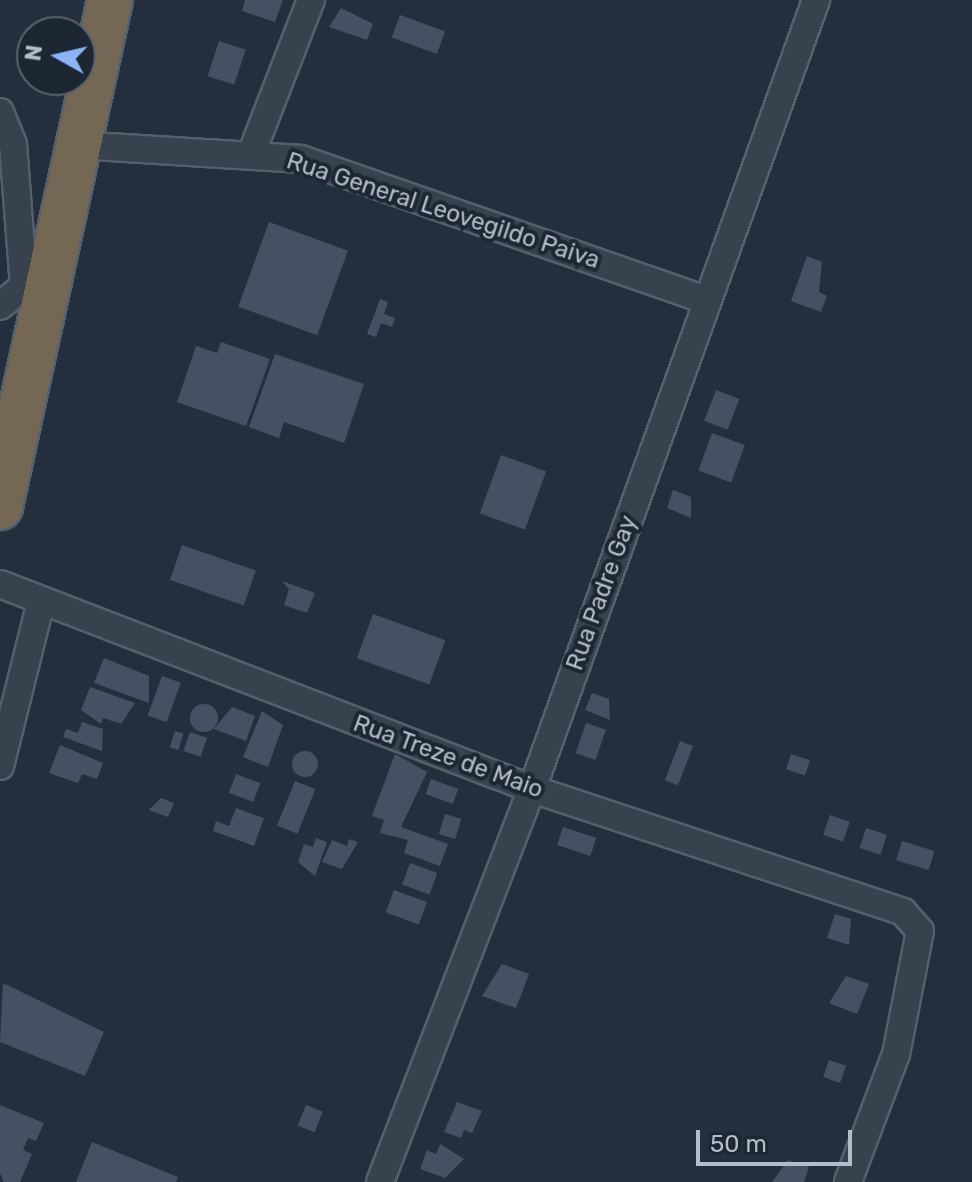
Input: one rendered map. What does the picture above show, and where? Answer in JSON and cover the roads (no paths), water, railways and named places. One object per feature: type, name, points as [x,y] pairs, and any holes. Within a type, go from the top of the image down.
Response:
[{"type":"highway","points":[[0,507],[35,288],[78,145],[110,0]]},
{"type":"street","points":[[252,152],[311,0]]},
{"type":"street","name":"Rua Padre Gay","points":[[380,1182],[532,789],[816,0]]},
{"type":"street","points":[[0,112],[13,144],[35,288],[0,306]]},
{"type":"street","name":"Rua General Leovegildo Paiva","points":[[78,145],[252,152],[301,159],[706,300]]},
{"type":"street","name":"Rua Treze de Maio","points":[[0,584],[532,789],[903,912],[920,931],[896,1054],[848,1182]]},
{"type":"street","points":[[0,766],[41,601]]}]
